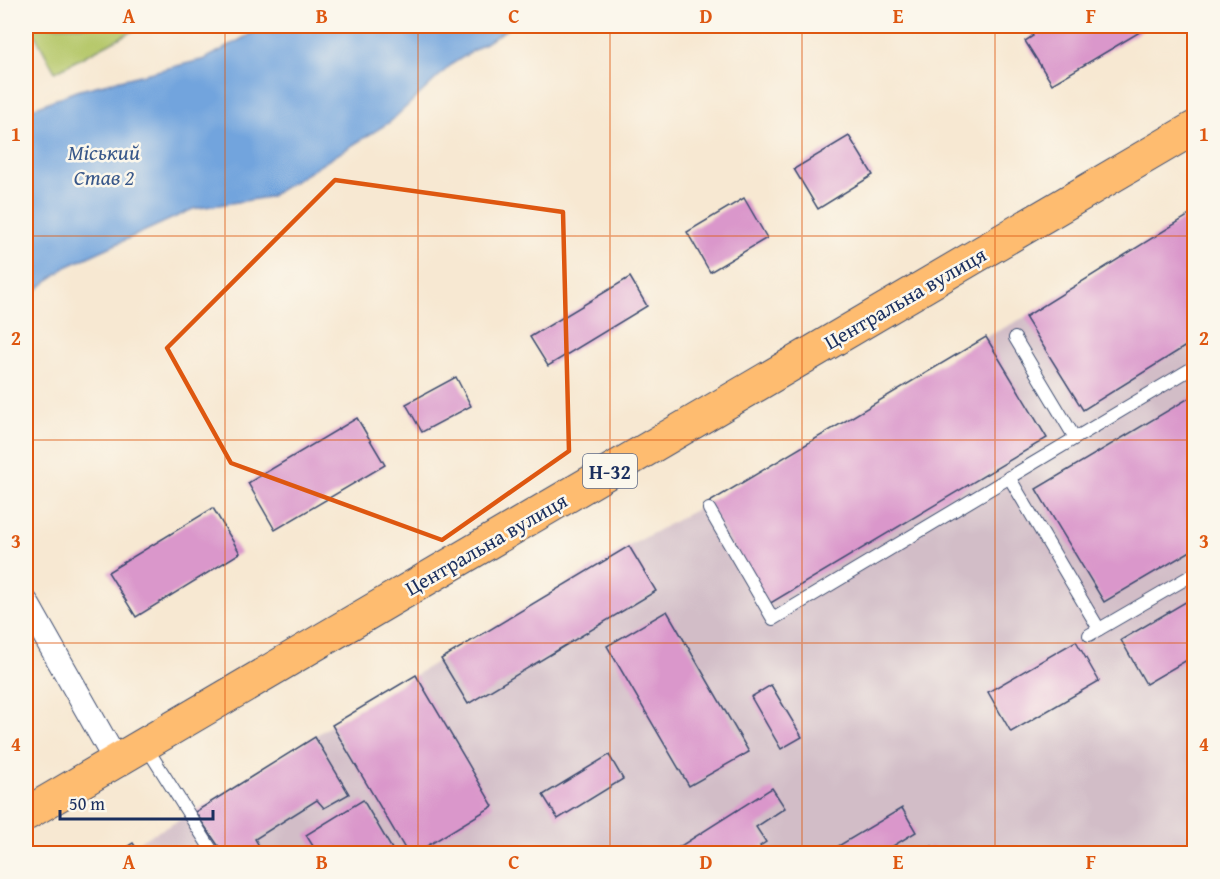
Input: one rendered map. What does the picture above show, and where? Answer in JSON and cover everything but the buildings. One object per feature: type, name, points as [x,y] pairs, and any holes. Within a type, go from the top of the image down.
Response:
[{"type":"main road","name":"Центральна вулиця","points":[[26,814],[1194,128]]},
{"type":"street","points":[[26,602],[116,761]]},
{"type":"lane","points":[[1015,338],[1075,438]]},
{"type":"lane","points":[[709,509],[773,619],[1194,367]]},
{"type":"lane","points":[[1010,477],[1094,632],[1194,574]]},
{"type":"lane","points":[[145,744],[214,854]]},
{"type":"highlighted area","points":[[335,180],[563,212],[569,451],[442,540],[231,463],[167,348]]},
{"type":"shaded area","points":[[1194,212],[1194,841],[1172,854],[115,854],[195,812],[332,725],[629,546],[703,506],[986,337],[1025,317]]},
{"type":"green space","points":[[30,26],[142,26],[55,72]]},
{"type":"water","name":"Міський Став 2","points":[[265,26],[512,26],[452,64],[390,122],[269,197],[193,209],[66,267],[26,298],[26,111],[76,91],[205,59]]}]
